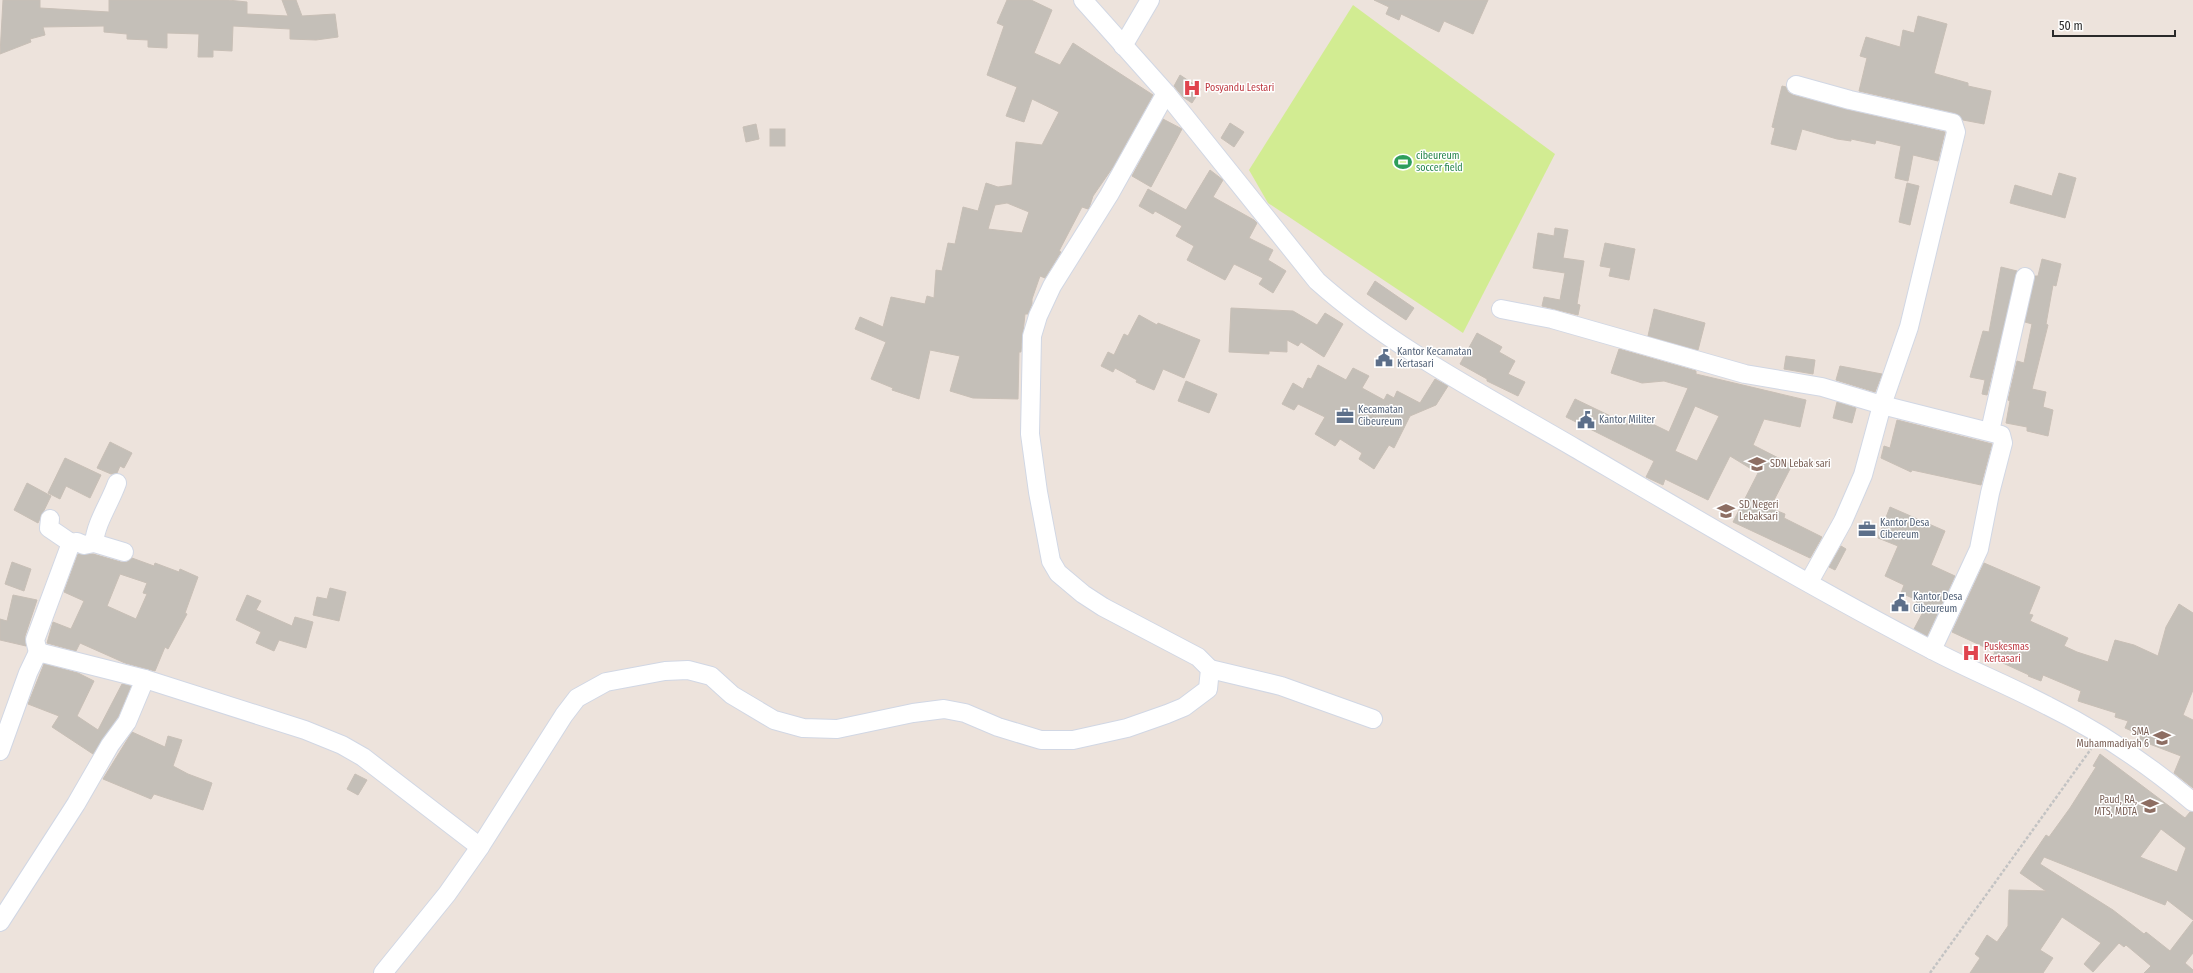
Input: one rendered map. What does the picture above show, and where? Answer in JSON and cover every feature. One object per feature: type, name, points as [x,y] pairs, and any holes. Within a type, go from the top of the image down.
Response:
[{"type":"street","points":[[1083,0],[1166,93],[1317,281],[1343,304],[1433,364],[1809,582],[1932,650],[2050,707],[2100,736],[2162,776],[2193,802]]},
{"type":"street","points":[[1123,46],[1150,0]]},
{"type":"street","points":[[1796,85],[1850,100],[1953,123],[1956,127],[1909,327],[1882,405],[1863,475],[1855,496],[1809,582]]},
{"type":"street","points":[[1166,93],[1109,195],[1052,286],[1038,316],[1032,336],[1030,434],[1038,492],[1051,561],[1058,573],[1083,594],[1103,607],[1198,657],[1210,669],[1281,686],[1373,719]]},
{"type":"street","points":[[1990,431],[2025,277]]},
{"type":"street","points":[[1501,309],[1552,319],[1745,374],[1822,386],[1882,405],[2001,435],[2003,443],[1990,493],[1979,549],[1932,650]]},
{"type":"street","points":[[94,543],[95,532],[109,505],[117,483]]},
{"type":"street","points":[[50,519],[49,528],[71,543],[77,542],[84,545],[94,543],[124,552]]},
{"type":"street","points":[[0,751],[28,673],[38,652],[35,640],[71,543]]},
{"type":"street","points":[[38,652],[145,679],[305,730],[342,745],[363,757],[480,847]]},
{"type":"street","points":[[383,973],[447,894],[480,847],[564,715],[577,698],[606,682],[665,671],[696,670],[711,676],[732,695],[774,720],[803,728],[837,729],[913,713],[944,709],[966,713],[998,727],[1041,740],[1073,740],[1127,728],[1184,707],[1208,688],[1210,669]]},
{"type":"street","points":[[0,922],[76,804],[110,745],[127,722],[145,679]]},
{"type":"path","points":[[1930,973],[2063,791],[2100,736]]},
{"type":"green space","name":"cibeureum soccer field","points":[[1353,5],[1555,154],[1463,333],[1268,203],[1249,170]]},
{"type":"building","points":[[3,0],[40,0],[40,8],[109,12],[109,0],[228,0],[247,2],[247,14],[288,16],[282,0],[296,0],[302,16],[335,14],[338,37],[316,40],[290,39],[290,29],[233,26],[232,51],[213,50],[213,57],[198,57],[199,34],[167,33],[167,48],[148,47],[148,40],[127,39],[127,34],[104,32],[104,26],[43,27],[45,35],[30,39],[31,42],[0,54]]},
{"type":"building","points":[[1007,0],[1031,0],[1052,10],[1034,53],[1060,65],[1073,43],[1153,95],[1113,167],[1093,196],[1089,208],[1082,207],[1059,251],[1061,252],[1045,278],[1040,276],[1032,299],[1032,304],[1028,314],[1025,314],[1021,352],[1019,352],[1018,399],[973,398],[950,391],[960,356],[930,350],[919,399],[892,390],[893,388],[871,379],[886,342],[855,329],[860,317],[883,327],[891,297],[925,304],[927,296],[934,298],[936,270],[942,271],[948,243],[955,244],[963,207],[978,211],[986,183],[998,187],[1012,185],[1016,142],[1042,145],[1059,112],[1032,99],[1024,122],[1006,116],[1017,87],[987,75],[1004,26],[997,23]],"holes":[[[1007,203],[1029,212],[1022,233],[988,229],[995,205]]]},
{"type":"building","points":[[1374,0],[1488,0],[1473,34],[1444,21],[1439,32],[1401,14],[1399,20],[1386,14],[1389,7]]},
{"type":"building","points":[[1918,16],[1947,24],[1934,73],[1968,83],[1968,86],[1991,91],[1984,124],[1963,120],[1955,113],[1859,91],[1867,58],[1860,56],[1866,37],[1900,47],[1903,30],[1914,33]]},
{"type":"building","points":[[1180,75],[1201,89],[1192,103],[1183,97],[1174,86]]},
{"type":"building","points":[[1782,86],[1786,87],[1788,92],[1793,95],[1848,110],[1945,132],[1938,161],[1913,155],[1908,181],[1895,178],[1901,146],[1876,140],[1875,144],[1851,139],[1851,141],[1837,139],[1802,129],[1796,150],[1771,144],[1775,128],[1772,127]]},
{"type":"building","points":[[1163,119],[1182,129],[1151,187],[1132,176]]},
{"type":"building","points":[[1230,123],[1244,132],[1234,147],[1221,138]]},
{"type":"building","points":[[756,124],[759,139],[746,142],[743,127]]},
{"type":"building","points":[[770,129],[785,129],[785,146],[770,146]]},
{"type":"building","points":[[1210,170],[1223,180],[1213,197],[1257,223],[1249,238],[1273,250],[1268,260],[1286,271],[1273,293],[1259,284],[1263,278],[1234,264],[1225,280],[1187,260],[1194,246],[1176,236],[1182,226],[1155,211],[1153,214],[1139,206],[1148,189],[1186,210]]},
{"type":"building","points":[[2059,173],[2076,178],[2065,218],[2010,203],[2015,185],[2052,196]]},
{"type":"building","points":[[1907,183],[1919,186],[1910,225],[1899,222]]},
{"type":"building","points":[[1555,228],[1568,230],[1563,258],[1584,261],[1577,304],[1580,305],[1578,315],[1542,306],[1544,297],[1560,300],[1565,273],[1533,268],[1538,233],[1554,236]]},
{"type":"building","points":[[1605,243],[1635,249],[1629,280],[1609,276],[1611,268],[1600,266]]},
{"type":"building","points":[[2042,259],[2061,264],[2056,286],[2053,285],[2046,324],[2048,325],[2032,389],[2046,392],[2043,407],[2053,410],[2048,436],[2027,431],[2027,427],[2006,423],[2010,401],[2008,400],[2017,361],[2024,363],[2032,324],[2025,322],[2035,276],[2038,276]]},
{"type":"building","points":[[2001,267],[2017,271],[1987,395],[1982,394],[1985,380],[1970,377],[1983,331],[1989,332]]},
{"type":"building","points":[[1375,281],[1414,308],[1406,320],[1367,294]]},
{"type":"building","points":[[1231,308],[1293,311],[1317,325],[1325,313],[1343,324],[1324,357],[1301,342],[1298,346],[1287,340],[1287,352],[1269,351],[1269,354],[1229,352]]},
{"type":"building","points":[[1654,309],[1705,323],[1698,350],[1648,336]]},
{"type":"building","points":[[1139,315],[1157,325],[1158,323],[1200,340],[1184,378],[1163,369],[1154,390],[1136,382],[1137,380],[1115,368],[1113,372],[1101,366],[1108,352],[1114,355],[1124,334],[1128,336]]},
{"type":"building","points":[[1477,333],[1502,347],[1499,352],[1515,361],[1508,374],[1525,382],[1518,396],[1487,381],[1487,379],[1460,364]]},
{"type":"building","points":[[1619,349],[1696,371],[1696,374],[1806,400],[1800,427],[1764,419],[1753,445],[1792,465],[1770,508],[1785,514],[1784,518],[1822,537],[1810,558],[1733,522],[1758,473],[1730,456],[1708,500],[1665,479],[1663,485],[1646,477],[1654,461],[1566,417],[1575,399],[1627,424],[1632,414],[1669,432],[1688,388],[1664,381],[1642,383],[1611,373]],"holes":[[[1695,406],[1719,416],[1697,461],[1675,451]]]},
{"type":"building","points":[[1786,356],[1815,360],[1813,374],[1784,369]]},
{"type":"building","points":[[1318,365],[1346,380],[1353,368],[1369,376],[1362,388],[1384,400],[1387,394],[1394,398],[1397,391],[1420,403],[1435,379],[1448,386],[1436,405],[1410,416],[1394,448],[1389,445],[1374,469],[1359,459],[1362,453],[1340,439],[1335,446],[1315,434],[1325,417],[1298,404],[1294,410],[1282,404],[1293,383],[1303,389],[1308,378],[1311,379]]},
{"type":"building","points":[[1840,366],[1882,374],[1875,392],[1836,380]]},
{"type":"building","points":[[1186,381],[1217,394],[1209,413],[1178,401]]},
{"type":"building","points":[[1837,402],[1856,408],[1852,423],[1833,418]]},
{"type":"building","points":[[1897,420],[1992,444],[1981,485],[1912,470],[1911,472],[1881,458],[1884,446],[1890,448]]},
{"type":"building","points":[[110,442],[132,453],[124,468],[120,466],[117,473],[111,474],[97,468]]},
{"type":"building","points":[[65,458],[101,475],[90,498],[66,486],[60,499],[48,493]]},
{"type":"building","points":[[27,483],[51,496],[38,523],[14,510]]},
{"type":"building","points":[[1890,507],[1945,531],[1931,565],[1955,576],[1927,636],[1914,629],[1923,612],[1914,608],[1917,600],[1901,593],[1904,585],[1885,576],[1898,546],[1878,538]]},
{"type":"building","points":[[1841,546],[1846,549],[1835,570],[1829,567]]},
{"type":"building","points":[[78,554],[93,554],[121,562],[127,562],[132,558],[154,566],[155,563],[179,572],[180,569],[198,577],[185,613],[187,614],[168,649],[165,647],[155,671],[125,663],[80,643],[76,651],[47,643],[53,622],[71,629],[84,601],[64,592]],"holes":[[[120,574],[147,583],[143,593],[147,594],[136,619],[107,606]]]},
{"type":"building","points":[[12,562],[31,569],[24,591],[5,584]]},
{"type":"building","points":[[1984,563],[2040,587],[2029,614],[2033,615],[2030,621],[2068,638],[2064,646],[2108,662],[2115,640],[2134,645],[2158,656],[2166,627],[2179,604],[2193,613],[2193,690],[2183,715],[2193,720],[2193,788],[2174,773],[2181,756],[2139,740],[2141,735],[2125,728],[2128,721],[2115,717],[2116,713],[2078,701],[2081,691],[2043,675],[2041,681],[2028,676],[2029,675],[1992,658],[1995,652],[1952,632]]},
{"type":"building","points":[[330,588],[346,592],[339,621],[313,615],[317,597],[327,599]]},
{"type":"building","points":[[13,595],[37,600],[25,636],[26,646],[0,640],[0,619],[7,621]]},
{"type":"building","points":[[247,595],[261,601],[256,610],[292,626],[295,617],[313,622],[306,648],[279,640],[274,651],[256,643],[261,632],[236,620]]},
{"type":"building","points":[[44,664],[78,673],[94,681],[77,716],[98,730],[122,684],[131,686],[118,717],[93,754],[52,727],[59,716],[28,704]]},
{"type":"building","points":[[132,732],[165,747],[168,736],[182,740],[173,766],[188,774],[212,783],[203,810],[154,794],[151,799],[103,779]]},
{"type":"building","points":[[2100,754],[2185,818],[2190,812],[2193,812],[2193,920],[2167,900],[2165,905],[2044,857],[2040,864],[2113,910],[2144,934],[2146,932],[2170,951],[2193,921],[2193,953],[2185,963],[2193,970],[2193,973],[2144,973],[2151,966],[2126,945],[2124,947],[2119,943],[2093,972],[2084,964],[2101,943],[2062,917],[2040,950],[2053,958],[2043,973],[1970,973],[1980,958],[1975,954],[1987,935],[1997,942],[2008,926],[2009,890],[2046,891],[2020,873],[2046,835],[2049,837],[2070,808],[2096,767],[2093,766]],"holes":[[[2161,829],[2186,848],[2177,872],[2140,857]]]},
{"type":"building","points":[[355,774],[367,780],[358,795],[347,789]]},
{"type":"place","name":"Posyandu Lestari","points":[[1192,88]]},
{"type":"place","name":"cibeureum soccer field","points":[[1403,162]]},
{"type":"place","name":"Kantor Kecamatan Kertasari","points":[[1384,358]]},
{"type":"place","name":"Kecamatan Cibeureum","points":[[1345,416]]},
{"type":"place","name":"Kantor Militer","points":[[1586,420]]},
{"type":"place","name":"SDN Lebak sari","points":[[1757,464]]},
{"type":"place","name":"SD Negeri Lebaksari","points":[[1726,511]]},
{"type":"place","name":"Kantor Desa Cibereum","points":[[1867,529]]},
{"type":"place","name":"Kantor Desa Cibeureum","points":[[1900,603]]},
{"type":"place","name":"Puskesmas Kertasari","points":[[1971,653]]},
{"type":"place","name":"SMA Muhammadiyah 6","points":[[2162,738]]},
{"type":"place","name":"Paud, RA, MTS, MDTA","points":[[2150,806]]}]
